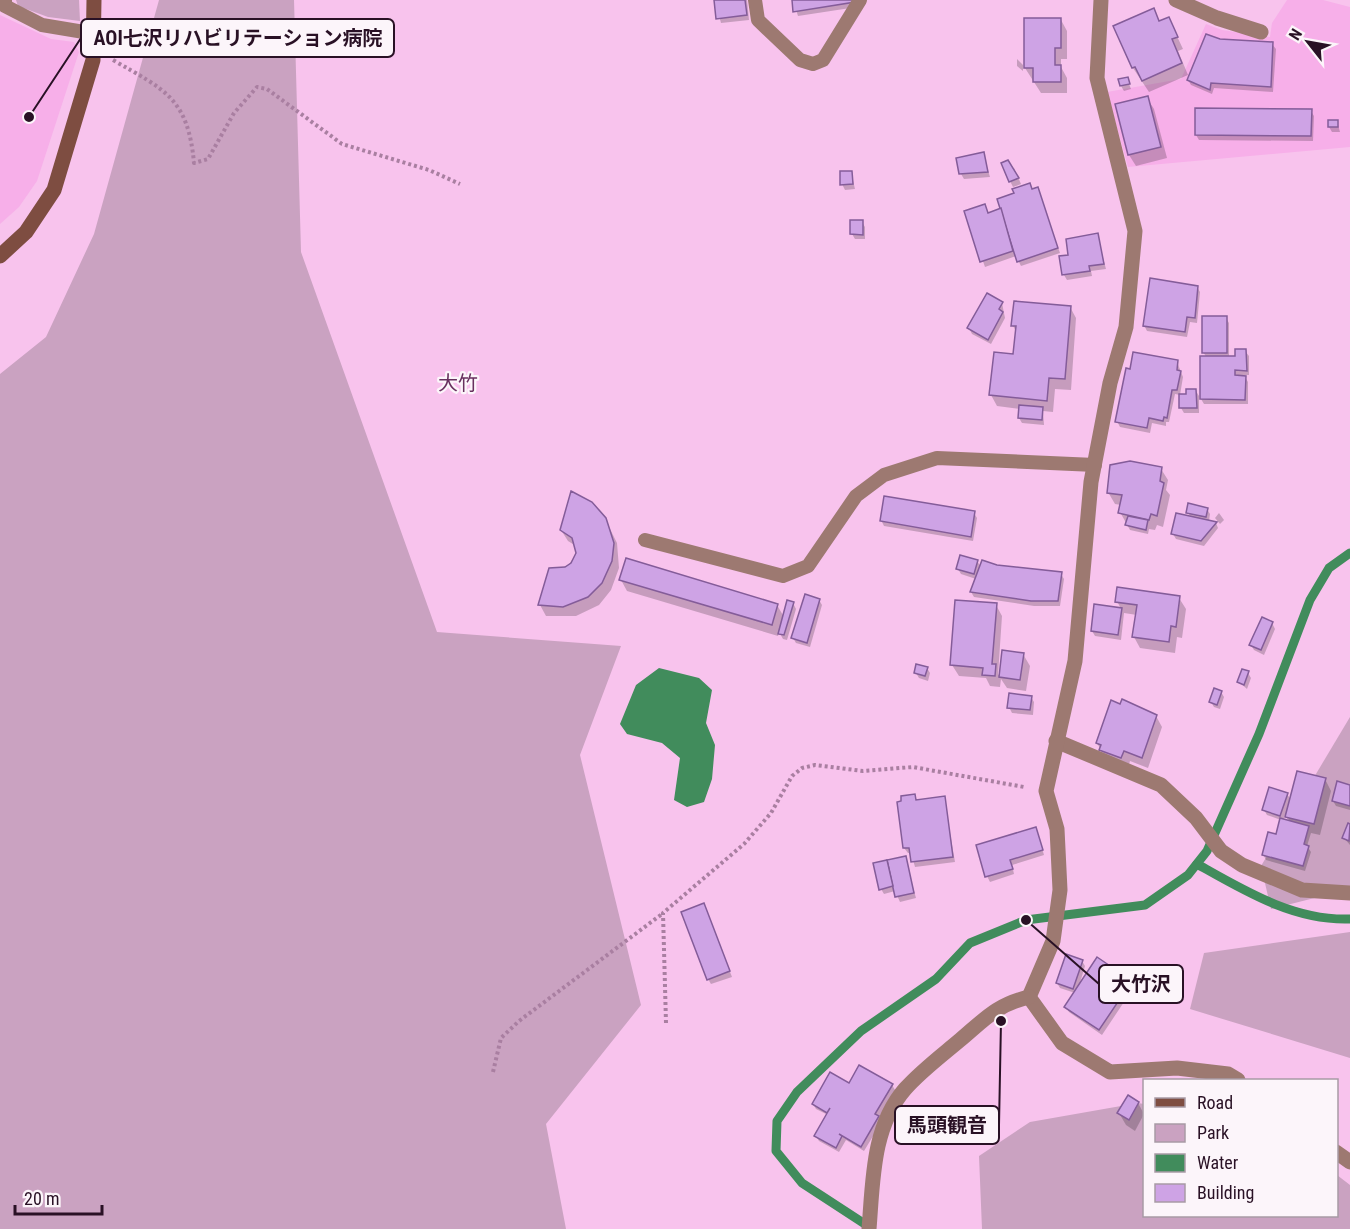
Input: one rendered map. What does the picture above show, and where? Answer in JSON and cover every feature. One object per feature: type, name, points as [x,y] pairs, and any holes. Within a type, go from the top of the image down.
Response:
[{"type":"street","points":[[0,256],[26,232],[54,190],[95,42],[94,0]]},
{"type":"street","points":[[1029,997],[1053,941],[1060,890],[1057,829],[1046,791],[1075,661],[1095,465],[1110,383],[1126,327],[1135,231],[1097,78],[1101,0]]},
{"type":"street","points":[[1176,0],[1217,18],[1261,32]]},
{"type":"street","points":[[1056,741],[1161,785],[1196,818],[1221,851],[1242,865],[1302,890],[1350,893]]},
{"type":"street","points":[[1029,997],[1062,1043],[1110,1072],[1177,1068],[1228,1074],[1236,1079]]},
{"type":"street","points":[[869,1229],[878,1140],[890,1110],[920,1073],[1005,1003],[1029,997]]},
{"type":"lane","points":[[5,0],[5,6],[42,25],[95,42]]},
{"type":"lane","points":[[755,0],[758,20],[800,60],[813,64],[823,60],[860,0]]},
{"type":"lane","points":[[645,540],[783,576],[808,566],[856,496],[884,474],[937,458],[1095,465]]},
{"type":"path","points":[[95,42],[163,89],[180,106],[192,140],[194,163],[208,159],[234,113],[257,87],[267,89],[342,144],[429,170],[460,184]]},
{"type":"path","points":[[493,1072],[501,1038],[519,1021],[663,913],[744,844],[771,813],[792,776],[802,768],[815,765],[863,771],[913,767],[1046,791]]},
{"type":"path","points":[[663,913],[666,1023]]},
{"type":"shaded area","points":[[1287,0],[1323,0],[1350,7],[1350,147],[1128,167],[1107,92],[1181,79],[1206,24],[1222,30],[1270,37],[1272,23]]},
{"type":"shaded area","points":[[0,15],[51,39],[74,42],[79,52],[37,181],[19,207],[0,224]]},
{"type":"green space","points":[[16,0],[79,0],[80,21],[48,17],[18,6]]},
{"type":"green space","points":[[159,0],[294,0],[301,252],[437,632],[621,646],[580,755],[641,1005],[546,1124],[566,1229],[0,1229],[0,374],[46,337],[94,234]]},
{"type":"green space","points":[[1350,717],[1350,889],[1271,909],[1261,866]]},
{"type":"green space","points":[[1350,932],[1350,1058],[1190,1009],[1204,953]]},
{"type":"green space","points":[[1143,1104],[1143,1217],[1338,1217],[1338,1176],[1350,1185],[1350,1229],[982,1229],[979,1156],[1030,1122]]},
{"type":"water","points":[[659,668],[699,678],[712,690],[706,723],[715,745],[712,779],[704,802],[687,807],[674,800],[680,758],[662,743],[627,734],[620,724],[636,685]]},
{"type":"building","points":[[714,0],[745,0],[747,15],[716,19]]},
{"type":"building","points":[[792,0],[855,0],[855,2],[793,12]]},
{"type":"building","points":[[1154,8],[1159,21],[1169,17],[1178,37],[1172,39],[1182,63],[1142,81],[1135,67],[1132,68],[1113,26]]},
{"type":"building","points":[[1024,18],[1061,18],[1061,48],[1055,48],[1055,65],[1061,65],[1061,82],[1033,82],[1033,68],[1024,68]]},
{"type":"building","points":[[1206,34],[1220,39],[1273,42],[1271,87],[1211,83],[1210,90],[1187,80]]},
{"type":"building","points":[[1128,77],[1130,84],[1120,86],[1118,79]]},
{"type":"building","points":[[1148,96],[1161,147],[1128,155],[1115,104]]},
{"type":"building","points":[[1195,108],[1312,109],[1311,136],[1195,135]]},
{"type":"building","points":[[1328,120],[1338,120],[1338,127],[1328,127]]},
{"type":"building","points":[[984,152],[988,172],[959,174],[956,158]]},
{"type":"building","points":[[1008,160],[1019,178],[1009,182],[1001,163]]},
{"type":"building","points":[[840,171],[852,171],[853,184],[840,185]]},
{"type":"building","points":[[1030,183],[1032,189],[1038,187],[1058,248],[1017,262],[997,199],[1014,193],[1012,189]]},
{"type":"building","points":[[985,204],[988,213],[1001,208],[1013,251],[980,262],[964,211]]},
{"type":"building","points":[[850,220],[863,220],[863,235],[850,234]]},
{"type":"building","points":[[1098,233],[1104,264],[1089,266],[1090,271],[1062,275],[1059,256],[1068,255],[1066,239]]},
{"type":"building","points":[[1150,278],[1198,286],[1195,318],[1187,317],[1185,332],[1143,326]]},
{"type":"building","points":[[987,293],[1003,302],[999,309],[1003,312],[988,340],[967,328]]},
{"type":"building","points":[[1014,301],[1071,306],[1065,379],[1049,378],[1047,401],[989,395],[994,352],[1013,354],[1016,326],[1011,326]]},
{"type":"building","points":[[1202,316],[1227,316],[1227,353],[1202,353]]},
{"type":"building","points":[[1235,349],[1246,349],[1247,371],[1235,370],[1235,375],[1246,376],[1245,400],[1200,399],[1200,356],[1235,356]]},
{"type":"building","points":[[1133,352],[1178,360],[1177,370],[1181,371],[1177,390],[1172,390],[1167,418],[1164,417],[1163,421],[1149,418],[1147,428],[1115,422],[1126,368],[1130,369]]},
{"type":"building","points":[[1186,389],[1196,389],[1197,408],[1179,408],[1179,394],[1186,394]]},
{"type":"building","points":[[1019,405],[1043,407],[1042,420],[1018,418]]},
{"type":"building","points":[[1130,461],[1162,467],[1160,481],[1164,483],[1157,516],[1151,514],[1149,520],[1118,513],[1122,495],[1107,493],[1110,465]]},
{"type":"building","points":[[571,491],[592,502],[606,518],[614,543],[612,561],[602,583],[588,597],[563,607],[538,605],[549,568],[565,567],[571,563],[576,553],[572,538],[560,530]]},
{"type":"building","points":[[884,496],[975,511],[971,537],[880,521]]},
{"type":"building","points":[[1188,503],[1208,508],[1206,517],[1186,513]]},
{"type":"building","points":[[1176,513],[1217,522],[1201,541],[1171,534]]},
{"type":"building","points":[[1128,516],[1148,520],[1146,530],[1125,525]]},
{"type":"building","points":[[960,555],[978,560],[974,574],[956,569]]},
{"type":"building","points":[[626,558],[778,604],[772,625],[619,580]]},
{"type":"building","points":[[982,560],[997,565],[1062,572],[1058,601],[1031,601],[970,592]]},
{"type":"building","points":[[1117,587],[1180,596],[1176,627],[1171,626],[1169,642],[1132,637],[1137,605],[1115,602]]},
{"type":"building","points":[[805,594],[820,599],[807,643],[791,638]]},
{"type":"building","points":[[787,600],[794,602],[784,635],[778,634]]},
{"type":"building","points":[[955,600],[997,603],[992,664],[996,664],[995,676],[982,675],[983,668],[950,665]]},
{"type":"building","points":[[1094,604],[1122,608],[1118,635],[1091,631]]},
{"type":"building","points":[[1262,617],[1273,622],[1261,650],[1249,645]]},
{"type":"building","points":[[1002,650],[1024,653],[1020,680],[999,677]]},
{"type":"building","points":[[916,664],[928,667],[925,676],[914,673]]},
{"type":"building","points":[[1242,669],[1249,671],[1244,685],[1237,682]]},
{"type":"building","points":[[1214,688],[1222,691],[1217,705],[1209,702]]},
{"type":"building","points":[[1009,693],[1032,696],[1030,710],[1007,708]]},
{"type":"building","points":[[1122,699],[1157,715],[1142,758],[1124,751],[1121,758],[1099,750],[1101,745],[1096,743],[1111,700],[1120,704]]},
{"type":"building","points":[[1297,771],[1326,778],[1314,824],[1285,817]]},
{"type":"building","points":[[1337,781],[1350,785],[1350,806],[1332,801]]},
{"type":"building","points":[[1269,787],[1288,793],[1280,816],[1262,810]]},
{"type":"building","points":[[915,794],[916,800],[945,796],[953,857],[911,862],[909,848],[903,848],[897,802],[901,801],[901,796]]},
{"type":"building","points":[[1280,818],[1309,826],[1304,844],[1309,846],[1303,866],[1262,855],[1268,832],[1276,834]]},
{"type":"building","points":[[1348,823],[1350,824],[1349,841],[1342,838]]},
{"type":"building","points":[[1036,827],[1043,850],[1010,860],[1013,869],[985,877],[976,845]]},
{"type":"building","points":[[906,856],[914,893],[895,897],[887,860]]},
{"type":"building","points":[[887,860],[893,886],[879,890],[873,863]]},
{"type":"building","points":[[704,903],[730,971],[707,980],[681,912]]},
{"type":"building","points":[[1066,954],[1083,960],[1073,989],[1056,983]]},
{"type":"building","points":[[1097,957],[1132,981],[1099,1030],[1064,1007]]},
{"type":"building","points":[[859,1065],[893,1084],[875,1114],[879,1116],[861,1147],[839,1134],[842,1136],[836,1148],[814,1136],[830,1108],[827,1113],[812,1104],[830,1072],[849,1083]]},
{"type":"building","points":[[1128,1095],[1139,1102],[1129,1120],[1117,1113]]},
{"type":"waterway","points":[[871,1228],[802,1183],[776,1151],[777,1121],[797,1092],[861,1031],[936,979],[970,943],[1026,920],[1145,905],[1188,875],[1207,851],[1259,734],[1310,600],[1329,568],[1350,553]]},
{"type":"waterway","points":[[1197,864],[1252,894],[1290,910],[1309,915],[1350,919]]},
{"type":"place","name":"AOI七沢リハビリテーション病院","points":[[29,117]]},
{"type":"place","name":"大竹沢","points":[[1026,920]]},
{"type":"place","name":"馬頭観音","points":[[1001,1021]]},
{"type":"district","name":"大竹","points":[[458,383]]}]
